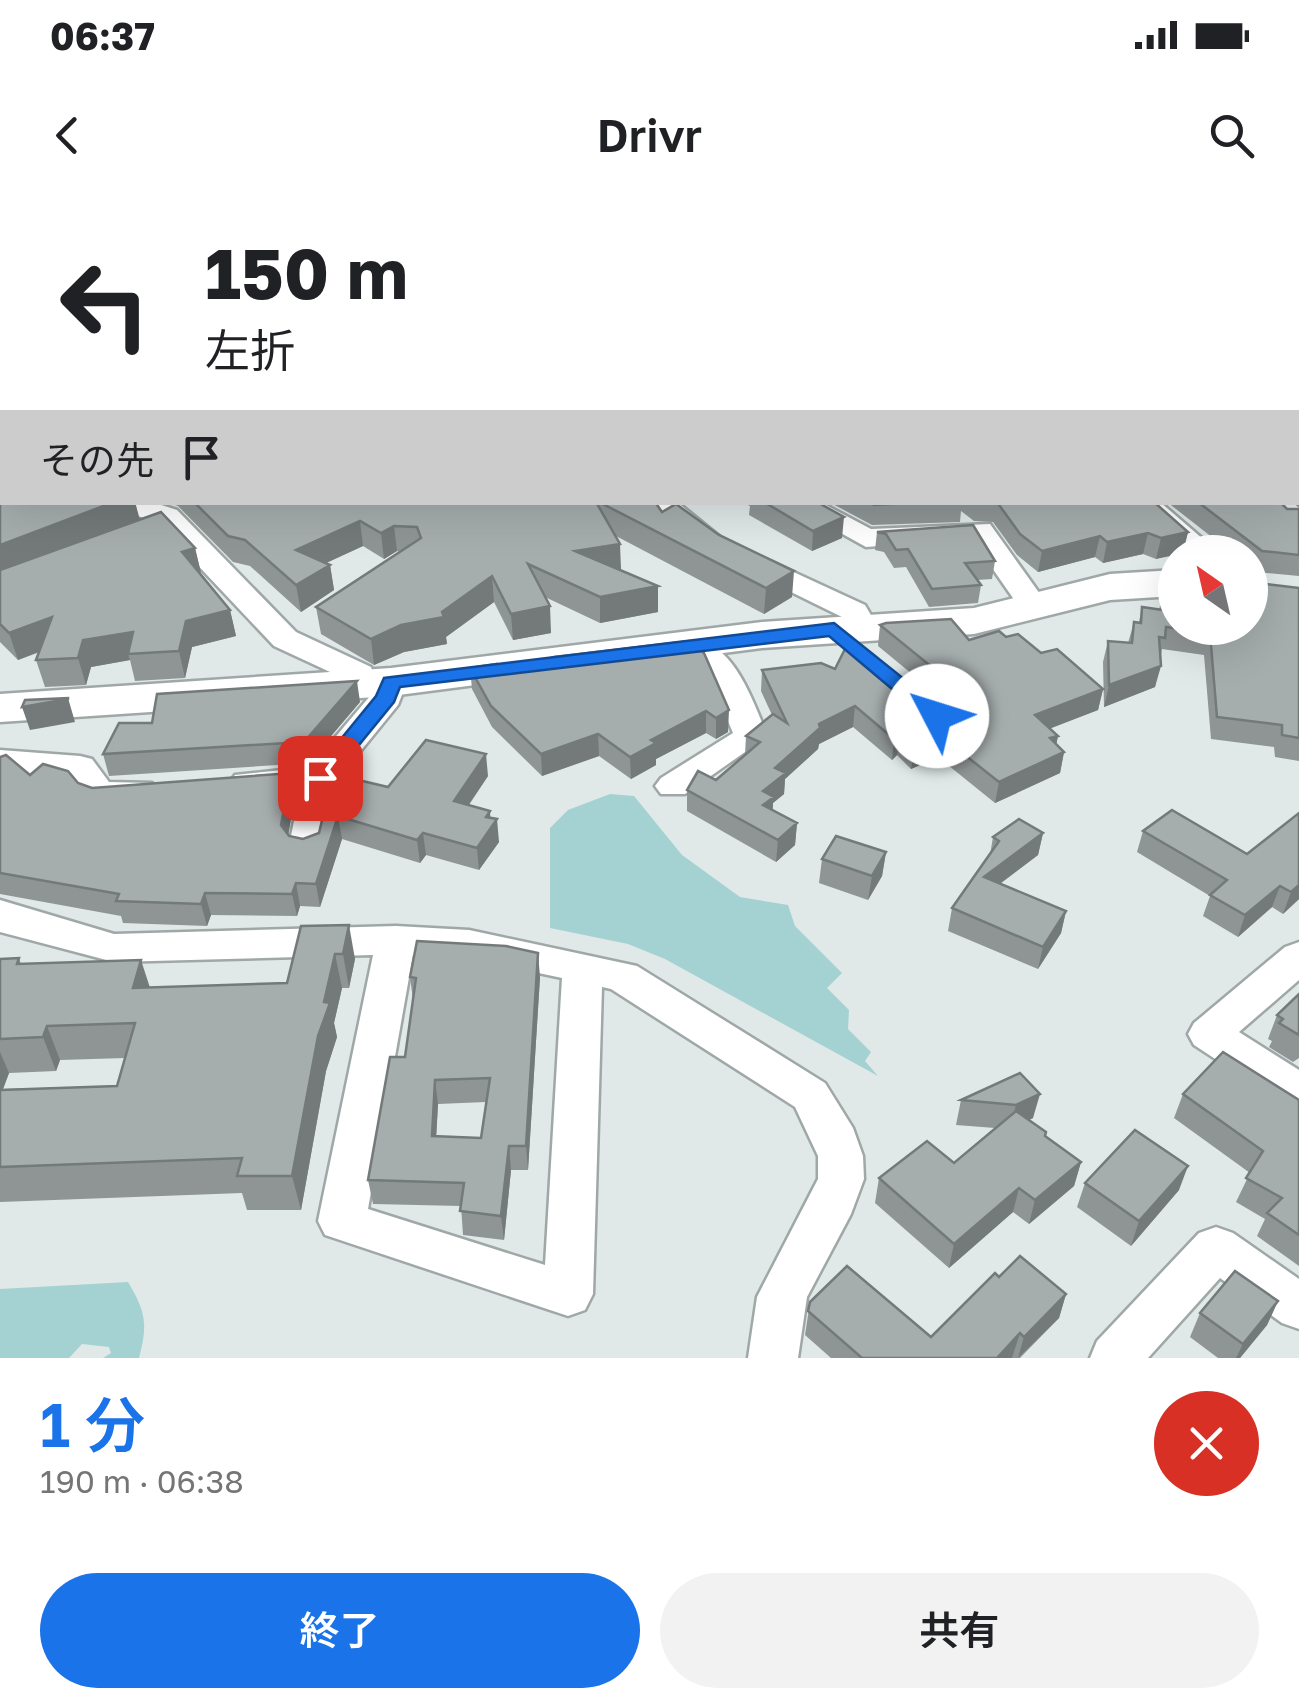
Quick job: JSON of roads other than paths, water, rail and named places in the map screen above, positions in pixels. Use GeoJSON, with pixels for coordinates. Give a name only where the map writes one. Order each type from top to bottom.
{"type":"FeatureCollection","features":[{"type":"Feature","properties":{"kind":"street"},"geometry":{"type":"LineString","coordinates":[[138,505],[179,513],[285,639],[360,674],[375,683],[386,698],[320,778],[307,846]]}},
{"type":"Feature","properties":{"kind":"street"},"geometry":{"type":"LineString","coordinates":[[804,505],[866,538],[980,530],[1034,608]]}},
{"type":"Feature","properties":{"kind":"street"},"geometry":{"type":"LineString","coordinates":[[1146,505],[1183,535]]}},
{"type":"Feature","properties":{"kind":"street"},"geometry":{"type":"LineString","coordinates":[[664,509],[730,551],[854,611],[858,641]]}},
{"type":"Feature","properties":{"kind":"street"},"geometry":{"type":"LineString","coordinates":[[139,534],[179,513]]}},
{"type":"Feature","properties":{"kind":"street"},"geometry":{"type":"LineString","coordinates":[[0,708],[375,683],[690,644],[858,641],[974,621],[1110,587],[1158,584]]}},
{"type":"Feature","properties":{"kind":"street"},"geometry":{"type":"LineString","coordinates":[[285,639],[316,620]]}},
{"type":"Feature","properties":{"kind":"street"},"geometry":{"type":"LineString","coordinates":[[673,786],[751,736],[722,669],[690,644]]}},
{"type":"Feature","properties":{"kind":"street"},"geometry":{"type":"LineString","coordinates":[[0,760],[80,766],[99,794],[173,788]]}},
{"type":"Feature","properties":{"kind":"street"},"geometry":{"type":"LineString","coordinates":[[210,786],[320,778]]}},
{"type":"Feature","properties":{"kind":"street"},"geometry":{"type":"LineString","coordinates":[[0,914],[11,921],[114,948],[396,940],[469,944],[623,977],[810,1095],[829,1120],[842,1158],[842,1186],[782,1295],[773,1358]]}},
{"type":"Feature","properties":{"kind":"street"},"geometry":{"type":"LineString","coordinates":[[396,940],[342,1221],[568,1294],[583,968]]}},
{"type":"Feature","properties":{"kind":"street"},"geometry":{"type":"LineString","coordinates":[[1299,956],[1209,1034],[1299,1092]]}},
{"type":"Feature","properties":{"kind":"street"},"geometry":{"type":"LineString","coordinates":[[1114,1358],[1216,1248],[1299,1307]]}},
{"type":"Feature","properties":{"kind":"water"},"geometry":{"type":"Polygon","coordinates":[[[610,794],[634,796],[682,855],[740,897],[788,905],[795,926],[842,973],[827,988],[849,1010],[848,1029],[871,1052],[865,1061],[878,1076],[665,959],[628,944],[550,928],[550,828],[568,810],[610,794]]]}},
{"type":"Feature","properties":{"kind":"water"},"geometry":{"type":"Polygon","coordinates":[[[128,1282],[144,1319],[139,1358],[103,1358],[111,1353],[109,1347],[82,1344],[69,1358],[0,1358],[0,1289],[128,1282]]]}}]}
